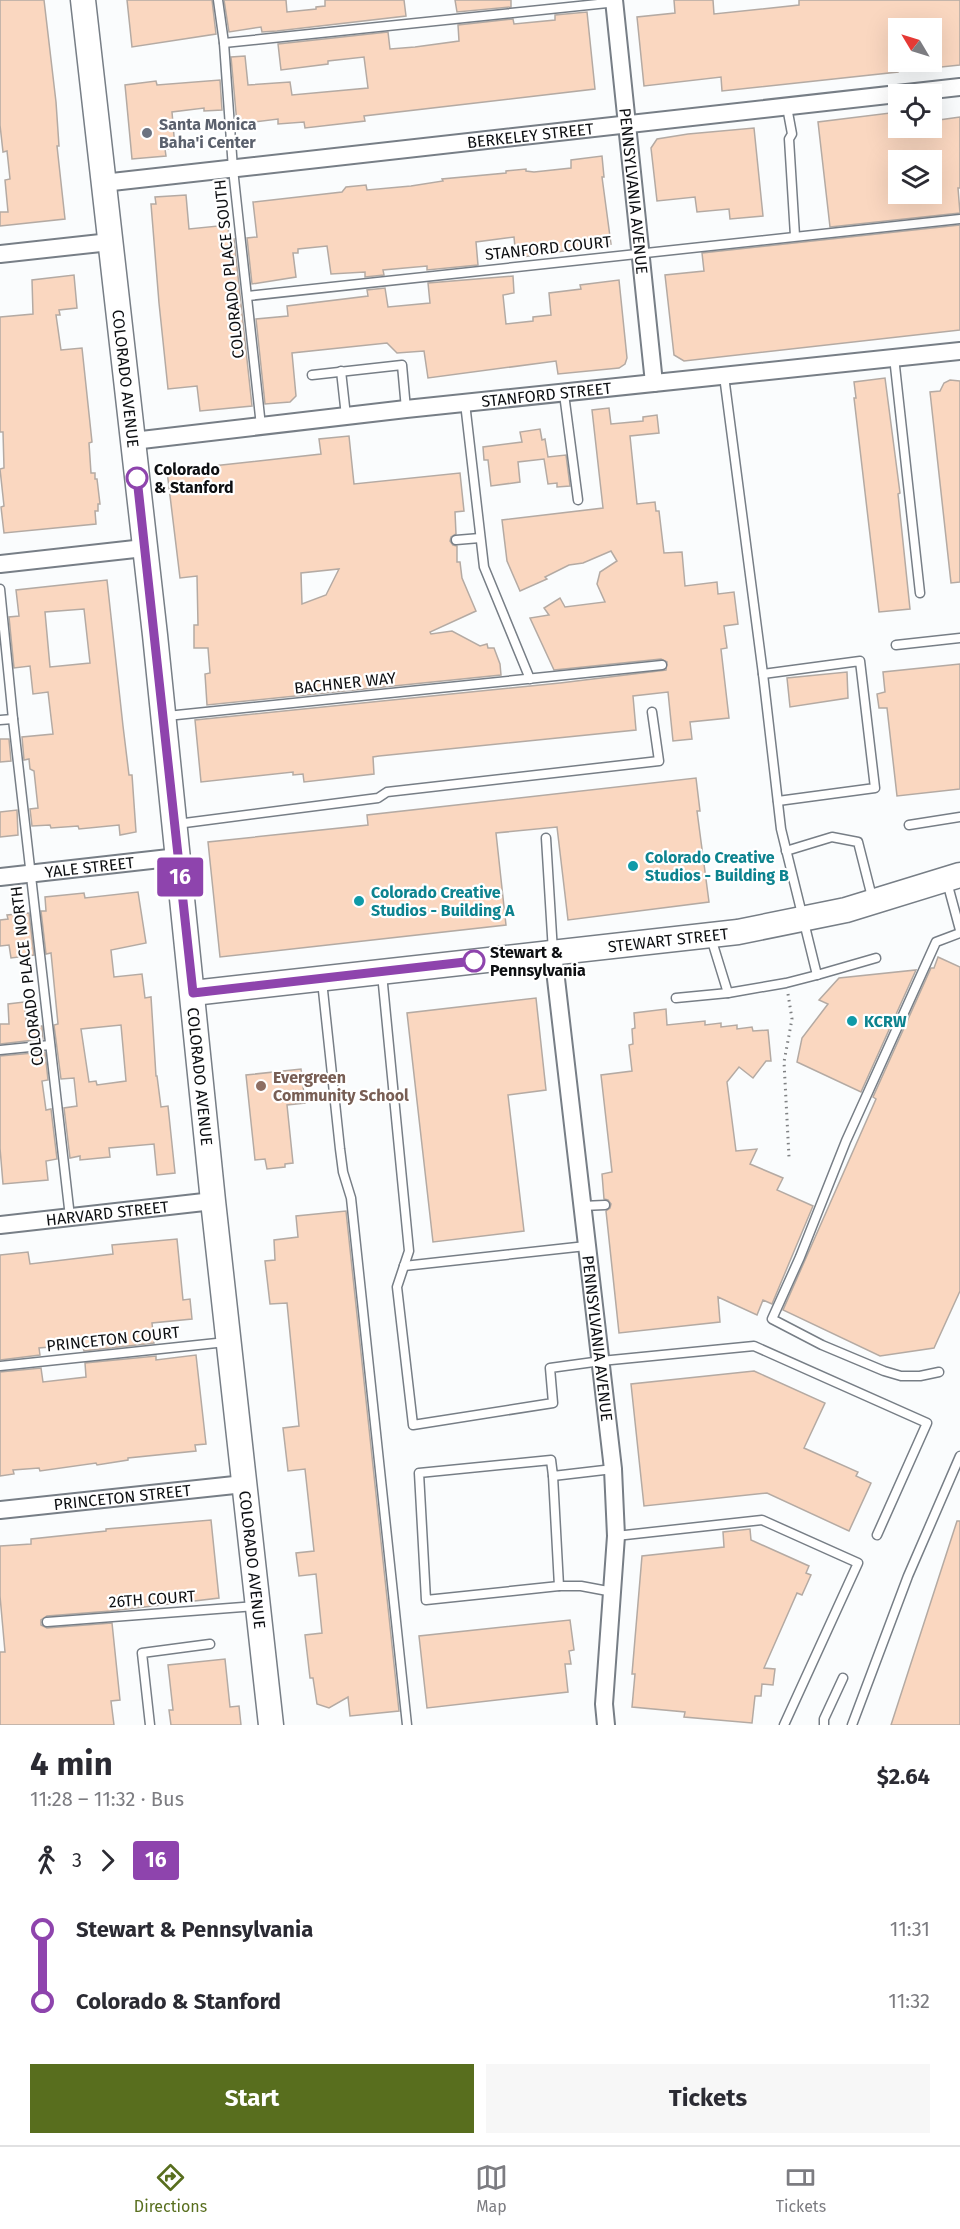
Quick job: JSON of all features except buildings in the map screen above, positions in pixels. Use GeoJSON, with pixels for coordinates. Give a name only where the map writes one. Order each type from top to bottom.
{"type":"FeatureCollection","features":[{"type":"Feature","properties":{"kind":"street","name":"COLORADO AVENUE"},"geometry":{"type":"LineString","coordinates":[[82,0],[133,441],[271,1725]]}},
{"type":"Feature","properties":{"kind":"street","name":"PENNSYLVANIA AVENUE"},"geometry":{"type":"LineString","coordinates":[[616,1],[626,124],[654,383]]}},
{"type":"Feature","properties":{"kind":"street","name":"BERKELEY STREET"},"geometry":{"type":"LineString","coordinates":[[103,183],[960,87]]}},
{"type":"Feature","properties":{"kind":"street"},"geometry":{"type":"LineString","coordinates":[[0,254],[110,242]]}},
{"type":"Feature","properties":{"kind":"street","name":"STANFORD STREET"},"geometry":{"type":"LineString","coordinates":[[133,441],[406,409],[960,351]]}},
{"type":"Feature","properties":{"kind":"street"},"geometry":{"type":"LineString","coordinates":[[0,564],[144,548]]}},
{"type":"Feature","properties":{"kind":"street","name":"YALE STREET"},"geometry":{"type":"LineString","coordinates":[[0,877],[178,857]]}},
{"type":"Feature","properties":{"kind":"street","name":"STEWART STREET"},"geometry":{"type":"LineString","coordinates":[[193,993],[738,932],[874,901],[953,877]]}},
{"type":"Feature","properties":{"kind":"street","name":"PENNSYLVANIA AVENUE"},"geometry":{"type":"LineString","coordinates":[[553,953],[613,1469],[616,1536],[604,1704],[606,1725]]}},
{"type":"Feature","properties":{"kind":"street","name":"HARVARD STREET"},"geometry":{"type":"LineString","coordinates":[[0,1225],[213,1202]]}},
{"type":"Feature","properties":{"kind":"street","name":"PRINCETON STREET"},"geometry":{"type":"LineString","coordinates":[[0,1510],[244,1484]]}},
{"type":"Feature","properties":{"kind":"lane","name":"COLORADO PLACE SOUTH"},"geometry":{"type":"LineString","coordinates":[[218,0],[224,43],[233,169],[261,426]]}},
{"type":"Feature","properties":{"kind":"lane"},"geometry":{"type":"LineString","coordinates":[[224,43],[616,1]]}},
{"type":"Feature","properties":{"kind":"lane"},"geometry":{"type":"LineString","coordinates":[[787,107],[792,134],[789,139],[795,236]]}},
{"type":"Feature","properties":{"kind":"lane","name":"STANFORD COURT"},"geometry":{"type":"LineString","coordinates":[[248,297],[640,252],[960,219]]}},
{"type":"Feature","properties":{"kind":"lane"},"geometry":{"type":"LineString","coordinates":[[894,357],[920,593]]}},
{"type":"Feature","properties":{"kind":"lane"},"geometry":{"type":"LineString","coordinates":[[312,375],[402,365],[406,409]]}},
{"type":"Feature","properties":{"kind":"lane"},"geometry":{"type":"LineString","coordinates":[[341,371],[346,416]]}},
{"type":"Feature","properties":{"kind":"lane"},"geometry":{"type":"LineString","coordinates":[[724,376],[781,829],[817,975]]}},
{"type":"Feature","properties":{"kind":"lane"},"geometry":{"type":"LineString","coordinates":[[564,394],[578,500]]}},
{"type":"Feature","properties":{"kind":"lane"},"geometry":{"type":"LineString","coordinates":[[465,404],[484,567],[530,679]]}},
{"type":"Feature","properties":{"kind":"lane"},"geometry":{"type":"LineString","coordinates":[[456,540],[480,538]]}},
{"type":"Feature","properties":{"kind":"lane","name":"COLORADO PLACE NORTH"},"geometry":{"type":"LineString","coordinates":[[0,589],[70,1217]]}},
{"type":"Feature","properties":{"kind":"lane"},"geometry":{"type":"LineString","coordinates":[[896,645],[960,639]]}},
{"type":"Feature","properties":{"kind":"lane"},"geometry":{"type":"LineString","coordinates":[[763,674],[860,661],[875,788],[778,801]]}},
{"type":"Feature","properties":{"kind":"lane","name":"BACHNER WAY"},"geometry":{"type":"LineString","coordinates":[[163,717],[662,665]]}},
{"type":"Feature","properties":{"kind":"lane"},"geometry":{"type":"LineString","coordinates":[[174,824],[378,798],[387,792],[659,761],[652,712]]}},
{"type":"Feature","properties":{"kind":"lane"},"geometry":{"type":"LineString","coordinates":[[0,720],[13,719]]}},
{"type":"Feature","properties":{"kind":"lane"},"geometry":{"type":"LineString","coordinates":[[909,825],[960,817]]}},
{"type":"Feature","properties":{"kind":"lane"},"geometry":{"type":"LineString","coordinates":[[786,851],[832,837],[858,842],[874,901]]}},
{"type":"Feature","properties":{"kind":"lane"},"geometry":{"type":"LineString","coordinates":[[546,838],[553,953]]}},
{"type":"Feature","properties":{"kind":"lane"},"geometry":{"type":"LineString","coordinates":[[939,1372],[920,1376],[902,1376],[884,1371],[822,1345],[772,1319],[800,1257],[846,1141],[936,942],[960,932],[953,877]]}},
{"type":"Feature","properties":{"kind":"lane"},"geometry":{"type":"LineString","coordinates":[[710,935],[728,993]]}},
{"type":"Feature","properties":{"kind":"lane"},"geometry":{"type":"LineString","coordinates":[[676,998],[728,993],[786,983],[876,958]]}},
{"type":"Feature","properties":{"kind":"lane"},"geometry":{"type":"LineString","coordinates":[[382,971],[409,1251],[397,1287],[413,1425],[553,1403],[550,1368],[754,1346],[927,1423],[877,1535]]}},
{"type":"Feature","properties":{"kind":"lane"},"geometry":{"type":"LineString","coordinates":[[321,978],[343,1172],[351,1198],[407,1725]]}},
{"type":"Feature","properties":{"kind":"lane"},"geometry":{"type":"LineString","coordinates":[[0,1050],[50,1045]]}},
{"type":"Feature","properties":{"kind":"lane"},"geometry":{"type":"LineString","coordinates":[[582,1206],[605,1204]]}},
{"type":"Feature","properties":{"kind":"lane"},"geometry":{"type":"LineString","coordinates":[[404,1266],[586,1246]]}},
{"type":"Feature","properties":{"kind":"lane","name":"PRINCETON COURT"},"geometry":{"type":"LineString","coordinates":[[0,1366],[230,1342]]}},
{"type":"Feature","properties":{"kind":"lane"},"geometry":{"type":"LineString","coordinates":[[852,1725],[908,1576],[960,1456]]}},
{"type":"Feature","properties":{"kind":"lane"},"geometry":{"type":"LineString","coordinates":[[560,1586],[551,1460],[419,1473],[426,1600],[560,1586],[581,1586],[613,1592]]}},
{"type":"Feature","properties":{"kind":"lane"},"geometry":{"type":"LineString","coordinates":[[553,1476],[613,1469]]}},
{"type":"Feature","properties":{"kind":"lane"},"geometry":{"type":"LineString","coordinates":[[616,1536],[762,1520],[858,1563],[784,1725]]}},
{"type":"Feature","properties":{"kind":"lane","name":"26TH COURT"},"geometry":{"type":"LineString","coordinates":[[47,1622],[258,1606]]}},
{"type":"Feature","properties":{"kind":"lane"},"geometry":{"type":"LineString","coordinates":[[150,1725],[142,1653],[210,1644]]}},
{"type":"Feature","properties":{"kind":"lane"},"geometry":{"type":"LineString","coordinates":[[824,1725],[824,1719],[843,1678]]}},
{"type":"Feature","properties":{"kind":"path"},"geometry":{"type":"LineString","coordinates":[[786,983],[792,1019],[784,1062],[789,1157]]}},
{"type":"Feature","properties":{"kind":"bus line","name":"16"},"geometry":{"type":"LineString","coordinates":[[137,478],[193,993],[474,961]]}},
{"type":"Feature","properties":{"kind":"place","name":"Santa Monica Baha'i Center"},"geometry":{"type":"Point","coordinates":[147,133]}},
{"type":"Feature","properties":{"kind":"place","name":"Colorado & Stanford"},"geometry":{"type":"Point","coordinates":[137,478]}},
{"type":"Feature","properties":{"kind":"place","name":"Colorado Creative Studios - Building B"},"geometry":{"type":"Point","coordinates":[633,866]}},
{"type":"Feature","properties":{"kind":"place","name":"Colorado Creative Studios - Building A"},"geometry":{"type":"Point","coordinates":[359,901]}},
{"type":"Feature","properties":{"kind":"place","name":"Stewart & Pennsylvania"},"geometry":{"type":"Point","coordinates":[474,961]}},
{"type":"Feature","properties":{"kind":"place","name":"KCRW"},"geometry":{"type":"Point","coordinates":[852,1021]}},
{"type":"Feature","properties":{"kind":"place","name":"Evergreen Community School"},"geometry":{"type":"Point","coordinates":[261,1086]}}]}
